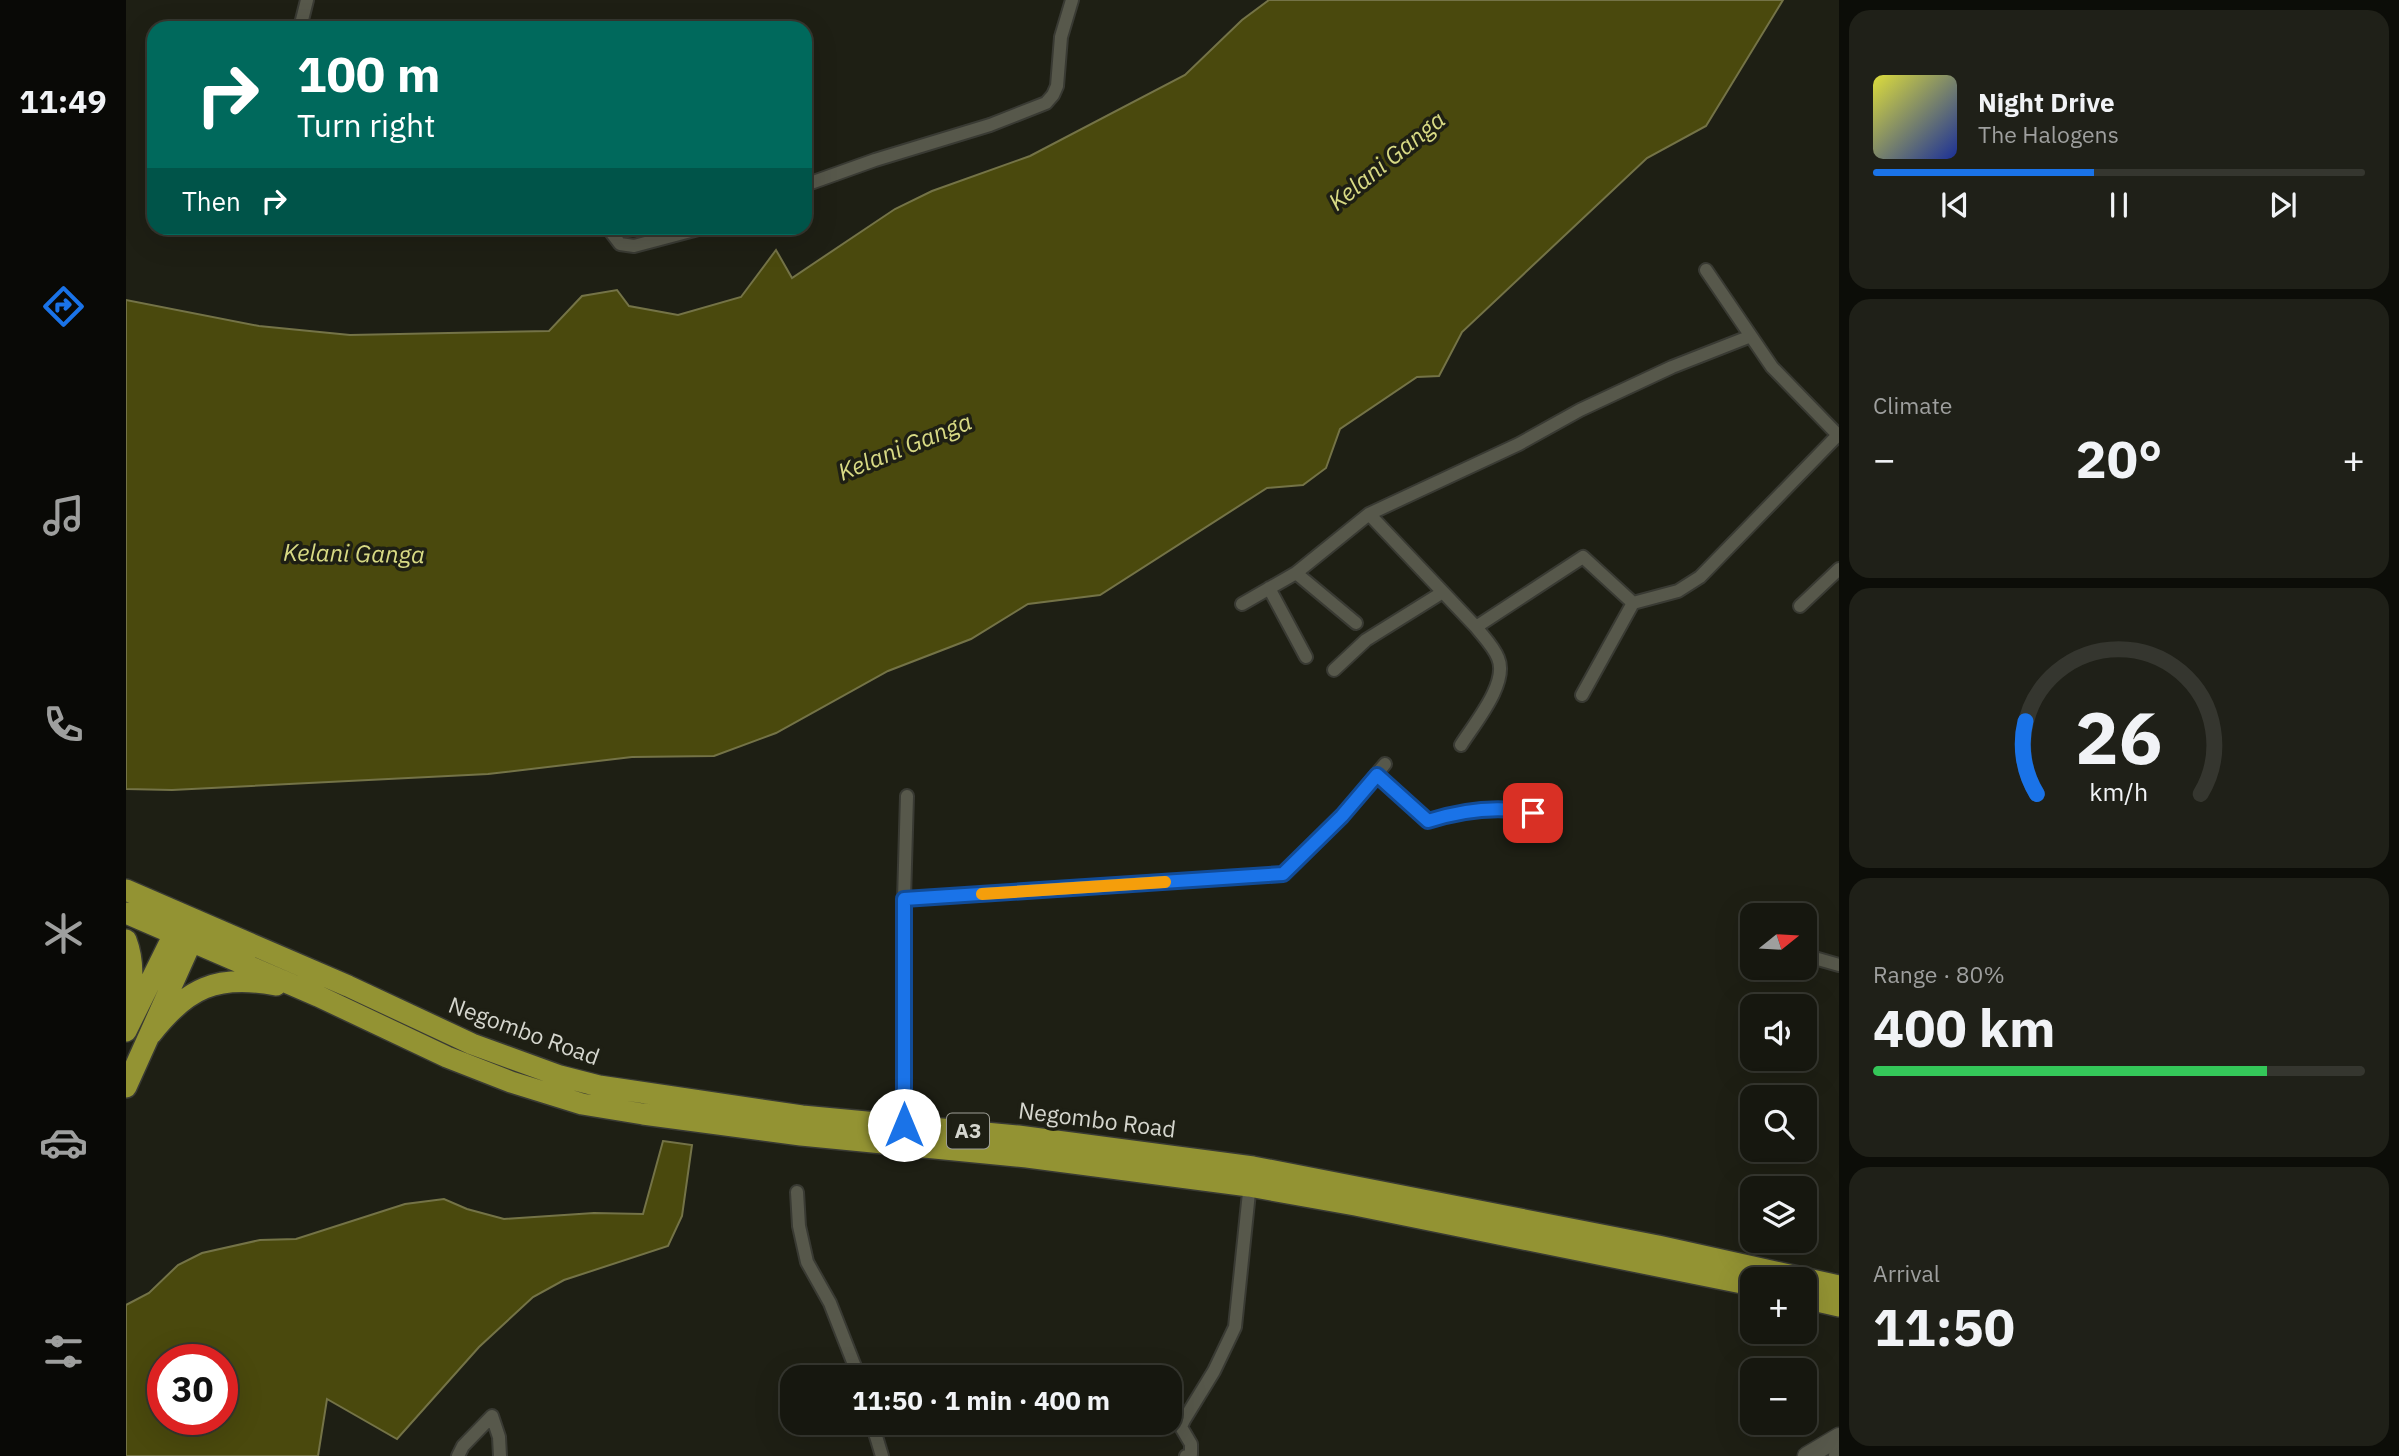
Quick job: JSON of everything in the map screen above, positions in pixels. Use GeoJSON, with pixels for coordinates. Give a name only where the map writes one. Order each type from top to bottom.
{"type":"FeatureCollection","features":[{"type":"Feature","properties":{"kind":"highway","name":"Negombo Road"},"geometry":{"type":"LineString","coordinates":[[126,890],[187,927],[318,996],[447,1057],[511,1082],[582,1104],[609,1110],[801,1135],[1251,1177],[1462,1226],[1740,1283]]}},
{"type":"Feature","properties":{"kind":"highway","name":"Negombo Road"},"geometry":{"type":"LineString","coordinates":[[126,913],[187,927],[472,1044],[560,1076],[599,1086],[803,1115],[1018,1136],[1658,1245],[1839,1286]]}},
{"type":"Feature","properties":{"kind":"highway"},"geometry":{"type":"LineString","coordinates":[[126,1031],[187,927]]}},
{"type":"Feature","properties":{"kind":"highway"},"geometry":{"type":"LineString","coordinates":[[126,1087],[176,979],[187,927]]}},
{"type":"Feature","properties":{"kind":"highway"},"geometry":{"type":"LineString","coordinates":[[126,940],[133,975],[126,1025]]}},
{"type":"Feature","properties":{"kind":"highway"},"geometry":{"type":"LineString","coordinates":[[151,1034],[181,1000],[206,987],[257,983],[318,996]]}},
{"type":"Feature","properties":{"kind":"highway"},"geometry":{"type":"LineString","coordinates":[[1817,1301],[1839,1306]]}},
{"type":"Feature","properties":{"kind":"street"},"geometry":{"type":"LineString","coordinates":[[302,21],[307,0]]}},
{"type":"Feature","properties":{"kind":"street"},"geometry":{"type":"LineString","coordinates":[[812,182],[990,125],[1046,103],[1057,86],[1061,37],[1072,0]]}},
{"type":"Feature","properties":{"kind":"street"},"geometry":{"type":"LineString","coordinates":[[613,235],[620,244],[634,246],[676,235]]}},
{"type":"Feature","properties":{"kind":"street"},"geometry":{"type":"LineString","coordinates":[[1582,695],[1633,603],[1678,591],[1700,577],[1838,435],[1772,367],[1706,270]]}},
{"type":"Feature","properties":{"kind":"street"},"geometry":{"type":"LineString","coordinates":[[1242,604],[1296,573],[1369,514],[1519,444],[1603,399],[1672,367],[1751,337]]}},
{"type":"Feature","properties":{"kind":"street"},"geometry":{"type":"LineString","coordinates":[[1369,514],[1476,627],[1498,657],[1502,671],[1497,688],[1461,745]]}},
{"type":"Feature","properties":{"kind":"street"},"geometry":{"type":"LineString","coordinates":[[1476,627],[1583,557],[1633,603]]}},
{"type":"Feature","properties":{"kind":"street"},"geometry":{"type":"LineString","coordinates":[[1800,606],[1839,569]]}},
{"type":"Feature","properties":{"kind":"street"},"geometry":{"type":"LineString","coordinates":[[1296,573],[1356,623]]}},
{"type":"Feature","properties":{"kind":"street"},"geometry":{"type":"LineString","coordinates":[[1269,588],[1306,657]]}},
{"type":"Feature","properties":{"kind":"street"},"geometry":{"type":"LineString","coordinates":[[1334,670],[1366,640],[1443,592]]}},
{"type":"Feature","properties":{"kind":"street"},"geometry":{"type":"LineString","coordinates":[[904,899],[1283,874],[1342,816],[1385,764]]}},
{"type":"Feature","properties":{"kind":"street"},"geometry":{"type":"LineString","coordinates":[[1377,775],[1428,821],[1459,812],[1510,808],[1533,813]]}},
{"type":"Feature","properties":{"kind":"street"},"geometry":{"type":"LineString","coordinates":[[904,1125],[907,796]]}},
{"type":"Feature","properties":{"kind":"street"},"geometry":{"type":"LineString","coordinates":[[1817,959],[1839,965]]}},
{"type":"Feature","properties":{"kind":"street"},"geometry":{"type":"LineString","coordinates":[[1186,1456],[1191,1454],[1191,1444],[1181,1427],[1214,1371],[1235,1327],[1251,1177]]}},
{"type":"Feature","properties":{"kind":"street"},"geometry":{"type":"LineString","coordinates":[[797,1192],[799,1226],[807,1262],[830,1303],[854,1365]]}},
{"type":"Feature","properties":{"kind":"street"},"geometry":{"type":"LineString","coordinates":[[458,1456],[463,1446],[492,1416],[499,1437],[500,1456]]}},
{"type":"Feature","properties":{"kind":"street"},"geometry":{"type":"LineString","coordinates":[[876,1435],[882,1456]]}},
{"type":"Feature","properties":{"kind":"street"},"geometry":{"type":"LineString","coordinates":[[1807,1456],[1837,1444]]}},
{"type":"Feature","properties":{"kind":"water","name":"Kelani Ganga"},"geometry":{"type":"Polygon","coordinates":[[[1269,0],[1783,0],[1706,126],[1647,158],[1462,332],[1439,376],[1417,377],[1340,429],[1326,468],[1303,485],[1267,488],[1100,595],[1028,604],[971,639],[888,671],[776,733],[714,756],[632,757],[488,774],[172,790],[126,789],[126,300],[259,326],[350,335],[549,331],[582,296],[617,290],[629,306],[678,315],[741,297],[776,250],[792,278],[895,209],[932,191],[1030,156],[1185,75],[1242,20],[1269,0]]]}},
{"type":"Feature","properties":{"kind":"water"},"geometry":{"type":"Polygon","coordinates":[[[663,1141],[692,1145],[682,1216],[668,1246],[564,1280],[533,1297],[479,1347],[397,1439],[327,1399],[318,1456],[126,1456],[126,1305],[149,1293],[178,1265],[202,1253],[260,1240],[296,1239],[405,1204],[444,1199],[467,1209],[504,1219],[594,1213],[643,1214],[663,1141]]]}},
{"type":"Feature","properties":{"kind":"slow traffic"},"geometry":{"type":"LineString","coordinates":[[982,894],[1165,882]]}},
{"type":"Feature","properties":{"kind":"route"},"geometry":{"type":"LineString","coordinates":[[904,1125],[904,899],[1283,874],[1342,816],[1377,775],[1428,821],[1459,812],[1510,808],[1533,813]]}}]}
